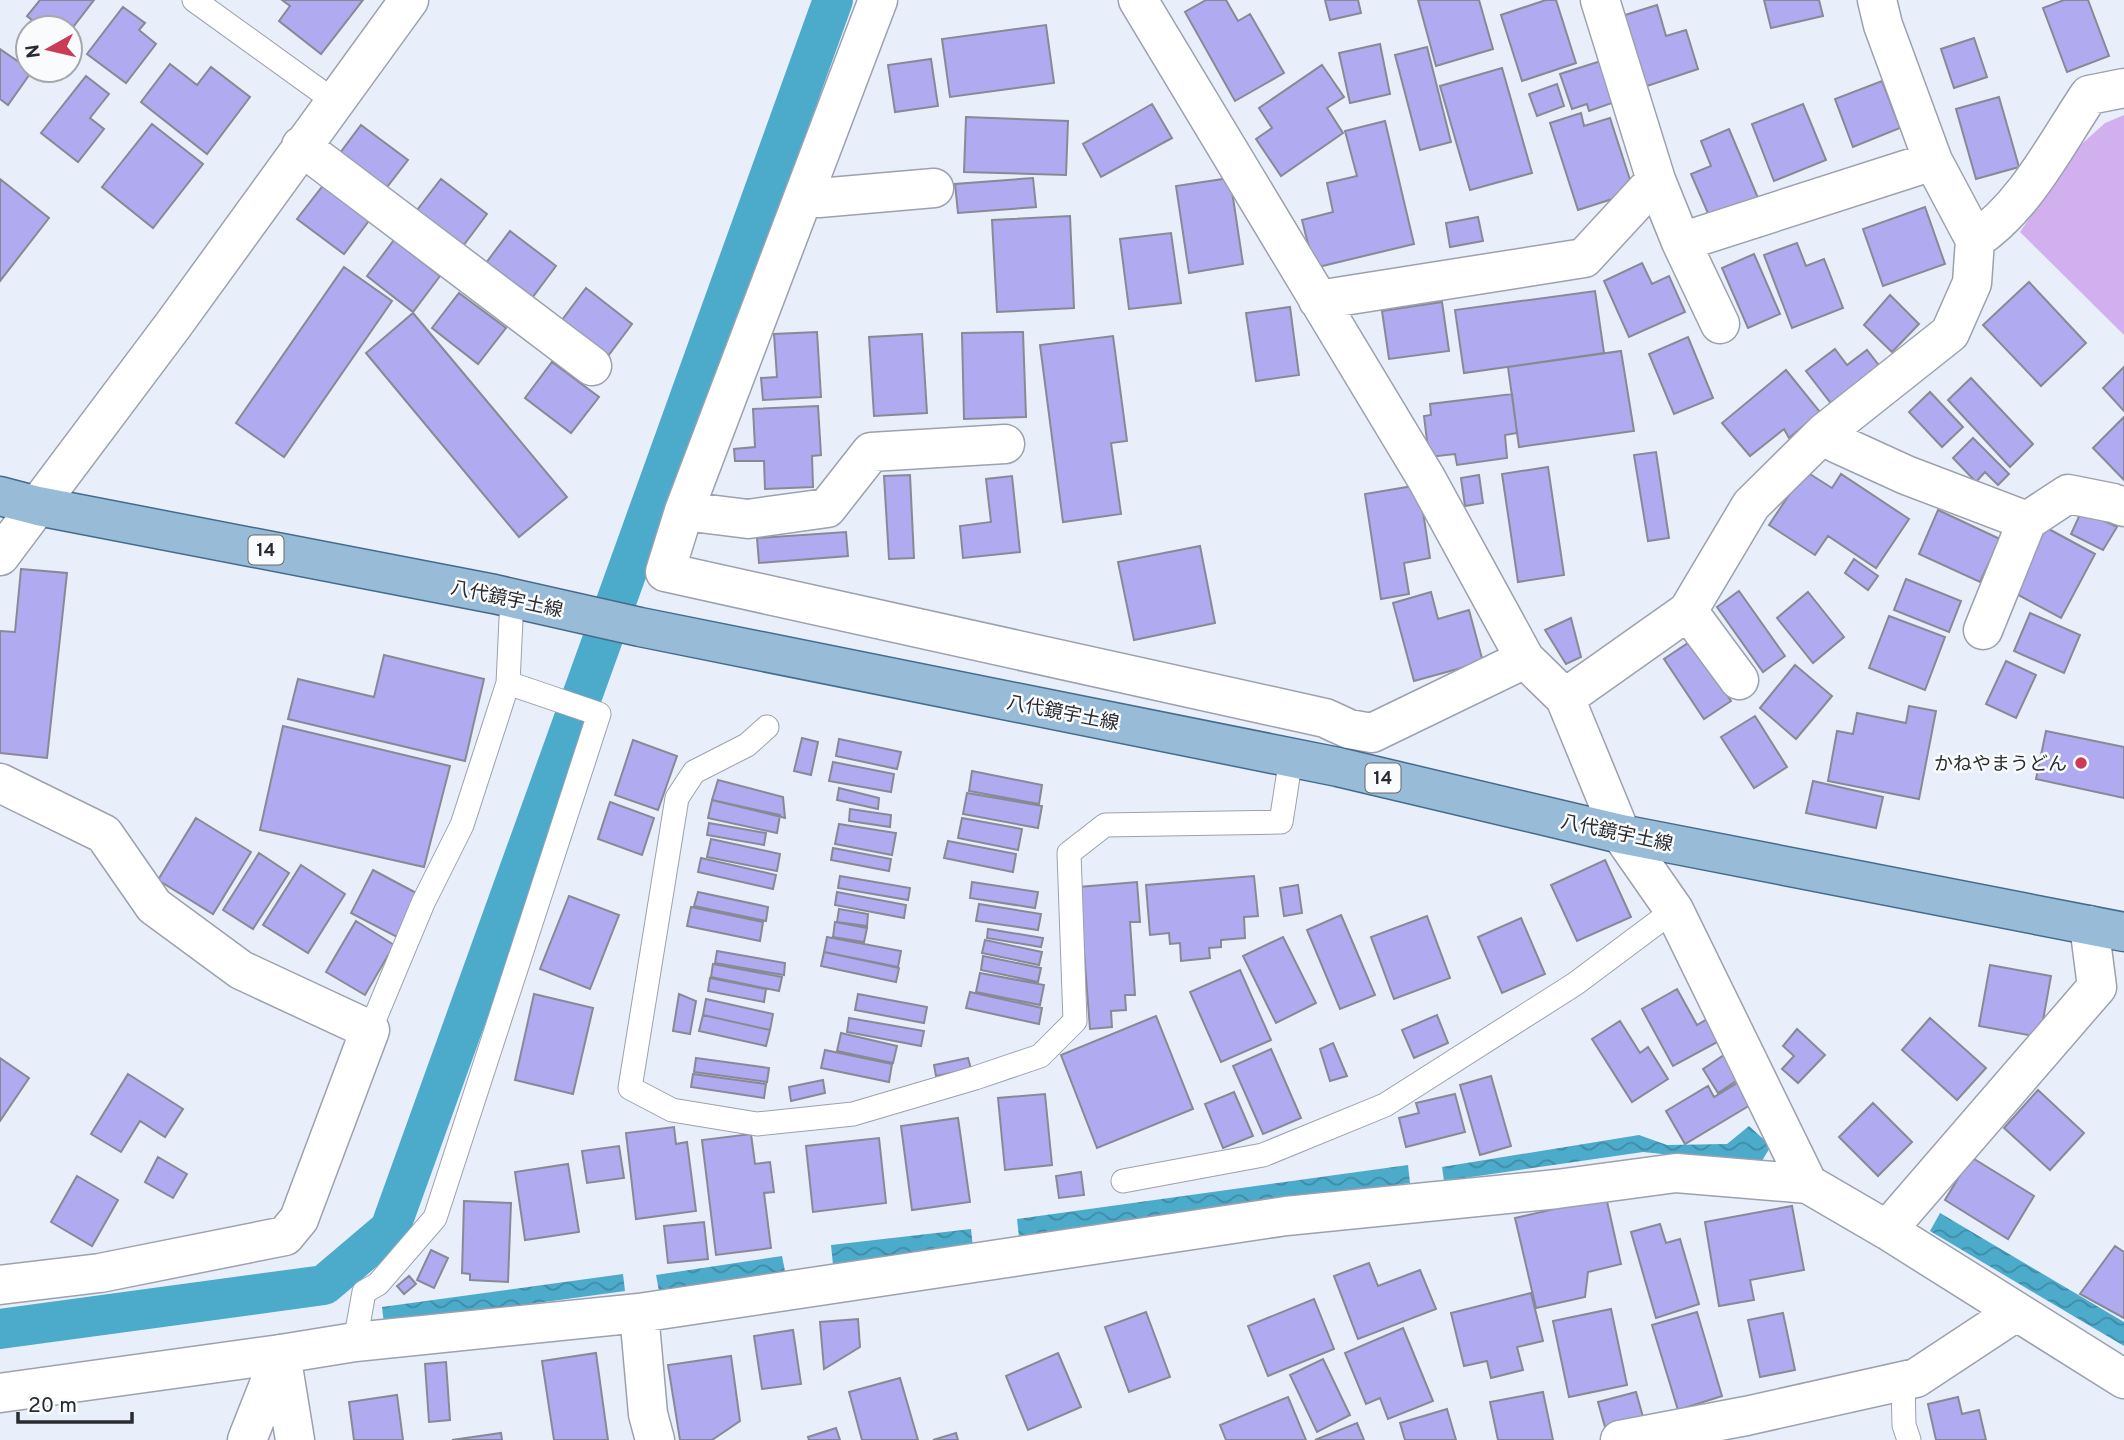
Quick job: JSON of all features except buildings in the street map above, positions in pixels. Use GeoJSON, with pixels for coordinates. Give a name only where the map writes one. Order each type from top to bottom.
{"type":"FeatureCollection","features":[{"type":"Feature","properties":{"kind":"main road","name":"八代鏡宇土線"},"geometry":{"type":"LineString","coordinates":[[0,496],[38,506],[522,600],[640,627],[1302,760],[1621,834],[2107,929]]}},
{"type":"Feature","properties":{"kind":"street"},"geometry":{"type":"LineString","coordinates":[[0,556],[174,324],[409,0]]}},
{"type":"Feature","properties":{"kind":"street"},"geometry":{"type":"LineString","coordinates":[[878,0],[684,510],[665,572],[1325,718],[1349,729],[1372,733],[1525,659]]}},
{"type":"Feature","properties":{"kind":"street"},"geometry":{"type":"LineString","coordinates":[[1138,0],[1426,478],[1525,659],[1565,698],[1621,834],[1674,910],[1808,1184]]}},
{"type":"Feature","properties":{"kind":"street"},"geometry":{"type":"LineString","coordinates":[[1600,0],[1656,180],[1681,242],[1720,324]]}},
{"type":"Feature","properties":{"kind":"street"},"geometry":{"type":"LineString","coordinates":[[1565,698],[1688,611],[1751,505],[1824,433],[1950,333],[1972,283],[1975,240],[1933,161],[1883,24],[1877,0]]}},
{"type":"Feature","properties":{"kind":"street"},"geometry":{"type":"LineString","coordinates":[[1975,240],[1995,227],[2032,181],[2089,95],[2124,88]]}},
{"type":"Feature","properties":{"kind":"street"},"geometry":{"type":"LineString","coordinates":[[301,146],[592,366]]}},
{"type":"Feature","properties":{"kind":"street"},"geometry":{"type":"LineString","coordinates":[[1681,242],[1933,161]]}},
{"type":"Feature","properties":{"kind":"street"},"geometry":{"type":"LineString","coordinates":[[1318,300],[1584,258],[1656,180]]}},
{"type":"Feature","properties":{"kind":"street"},"geometry":{"type":"LineString","coordinates":[[807,190],[819,198],[934,188]]}},
{"type":"Feature","properties":{"kind":"street"},"geometry":{"type":"LineString","coordinates":[[1824,433],[1836,443],[1906,475],[2028,521]]}},
{"type":"Feature","properties":{"kind":"street"},"geometry":{"type":"LineString","coordinates":[[684,510],[748,519],[827,508],[871,452],[1005,444]]}},
{"type":"Feature","properties":{"kind":"street"},"geometry":{"type":"LineString","coordinates":[[1983,630],[2028,521],[2068,494],[2124,507]]}},
{"type":"Feature","properties":{"kind":"street"},"geometry":{"type":"LineString","coordinates":[[1688,611],[1739,680]]}},
{"type":"Feature","properties":{"kind":"street"},"geometry":{"type":"LineString","coordinates":[[1302,760],[1325,718]]}},
{"type":"Feature","properties":{"kind":"street"},"geometry":{"type":"LineString","coordinates":[[0,783],[104,834],[154,906],[241,970],[370,1030],[299,1219],[285,1236],[100,1273],[0,1285]]}},
{"type":"Feature","properties":{"kind":"street"},"geometry":{"type":"LineString","coordinates":[[1887,1230],[2097,986],[2107,929]]}},
{"type":"Feature","properties":{"kind":"street"},"geometry":{"type":"LineString","coordinates":[[0,1393],[355,1342],[639,1313],[1286,1216],[1557,1189],[1676,1173],[1808,1184],[1887,1230],[2124,1379]]}},
{"type":"Feature","properties":{"kind":"street"},"geometry":{"type":"LineString","coordinates":[[1620,1440],[1746,1416],[1916,1378],[2016,1312]]}},
{"type":"Feature","properties":{"kind":"street"},"geometry":{"type":"LineString","coordinates":[[639,1313],[648,1414],[655,1440]]}},
{"type":"Feature","properties":{"kind":"street"},"geometry":{"type":"LineString","coordinates":[[247,1440],[281,1354]]}},
{"type":"Feature","properties":{"kind":"street"},"geometry":{"type":"LineString","coordinates":[[281,1354],[295,1440]]}},
{"type":"Feature","properties":{"kind":"lane"},"geometry":{"type":"LineString","coordinates":[[194,0],[334,101]]}},
{"type":"Feature","properties":{"kind":"lane"},"geometry":{"type":"LineString","coordinates":[[370,1030],[423,903],[462,825],[508,683],[522,600]]}},
{"type":"Feature","properties":{"kind":"lane"},"geometry":{"type":"LineString","coordinates":[[355,1342],[364,1292],[378,1284],[435,1219],[599,714],[508,683]]}},
{"type":"Feature","properties":{"kind":"lane"},"geometry":{"type":"LineString","coordinates":[[767,727],[747,745],[694,772],[677,798],[630,1088],[672,1110],[757,1124],[853,1114],[975,1079],[1040,1056],[1075,1021],[1069,853],[1105,825],[1281,822],[1302,760]]}},
{"type":"Feature","properties":{"kind":"lane"},"geometry":{"type":"LineString","coordinates":[[1122,1181],[1263,1155],[1385,1105],[1575,984],[1674,910]]}},
{"type":"Feature","properties":{"kind":"lane"},"geometry":{"type":"LineString","coordinates":[[1903,1381],[1904,1425],[1909,1440]]}},
{"type":"Feature","properties":{"kind":"shaded area"},"geometry":{"type":"Polygon","coordinates":[[[2124,115],[2124,335],[2020,232],[2075,150],[2105,123],[2124,115]]]}},
{"type":"Feature","properties":{"kind":"water"},"geometry":{"type":"Polygon","coordinates":[[[1749,1126],[1771,1146],[1760,1164],[1643,1152],[1444,1181],[1442,1167],[1639,1135],[1667,1145],[1727,1144],[1749,1126]]]}},
{"type":"Feature","properties":{"kind":"water"},"geometry":{"type":"Polygon","coordinates":[[[1408,1165],[1410,1183],[1019,1237],[1017,1219],[1408,1165]]]}},
{"type":"Feature","properties":{"kind":"water"},"geometry":{"type":"Polygon","coordinates":[[[1940,1213],[2124,1322],[2124,1346],[1930,1231],[1940,1213]]]}},
{"type":"Feature","properties":{"kind":"water"},"geometry":{"type":"Polygon","coordinates":[[[971,1229],[973,1248],[833,1265],[831,1245],[971,1229]]]}},
{"type":"Feature","properties":{"kind":"water"},"geometry":{"type":"Polygon","coordinates":[[[782,1256],[785,1271],[659,1291],[656,1275],[782,1256]]]}},
{"type":"Feature","properties":{"kind":"water"},"geometry":{"type":"Polygon","coordinates":[[[623,1274],[625,1291],[384,1324],[382,1307],[623,1274]]]}},
{"type":"Feature","properties":{"kind":"waterway"},"geometry":{"type":"LineString","coordinates":[[0,1329],[324,1285],[390,1229],[833,0]]}},
{"type":"Feature","properties":{"kind":"place","name":"かねやまうどん"},"geometry":{"type":"Point","coordinates":[2081,763]}}]}
